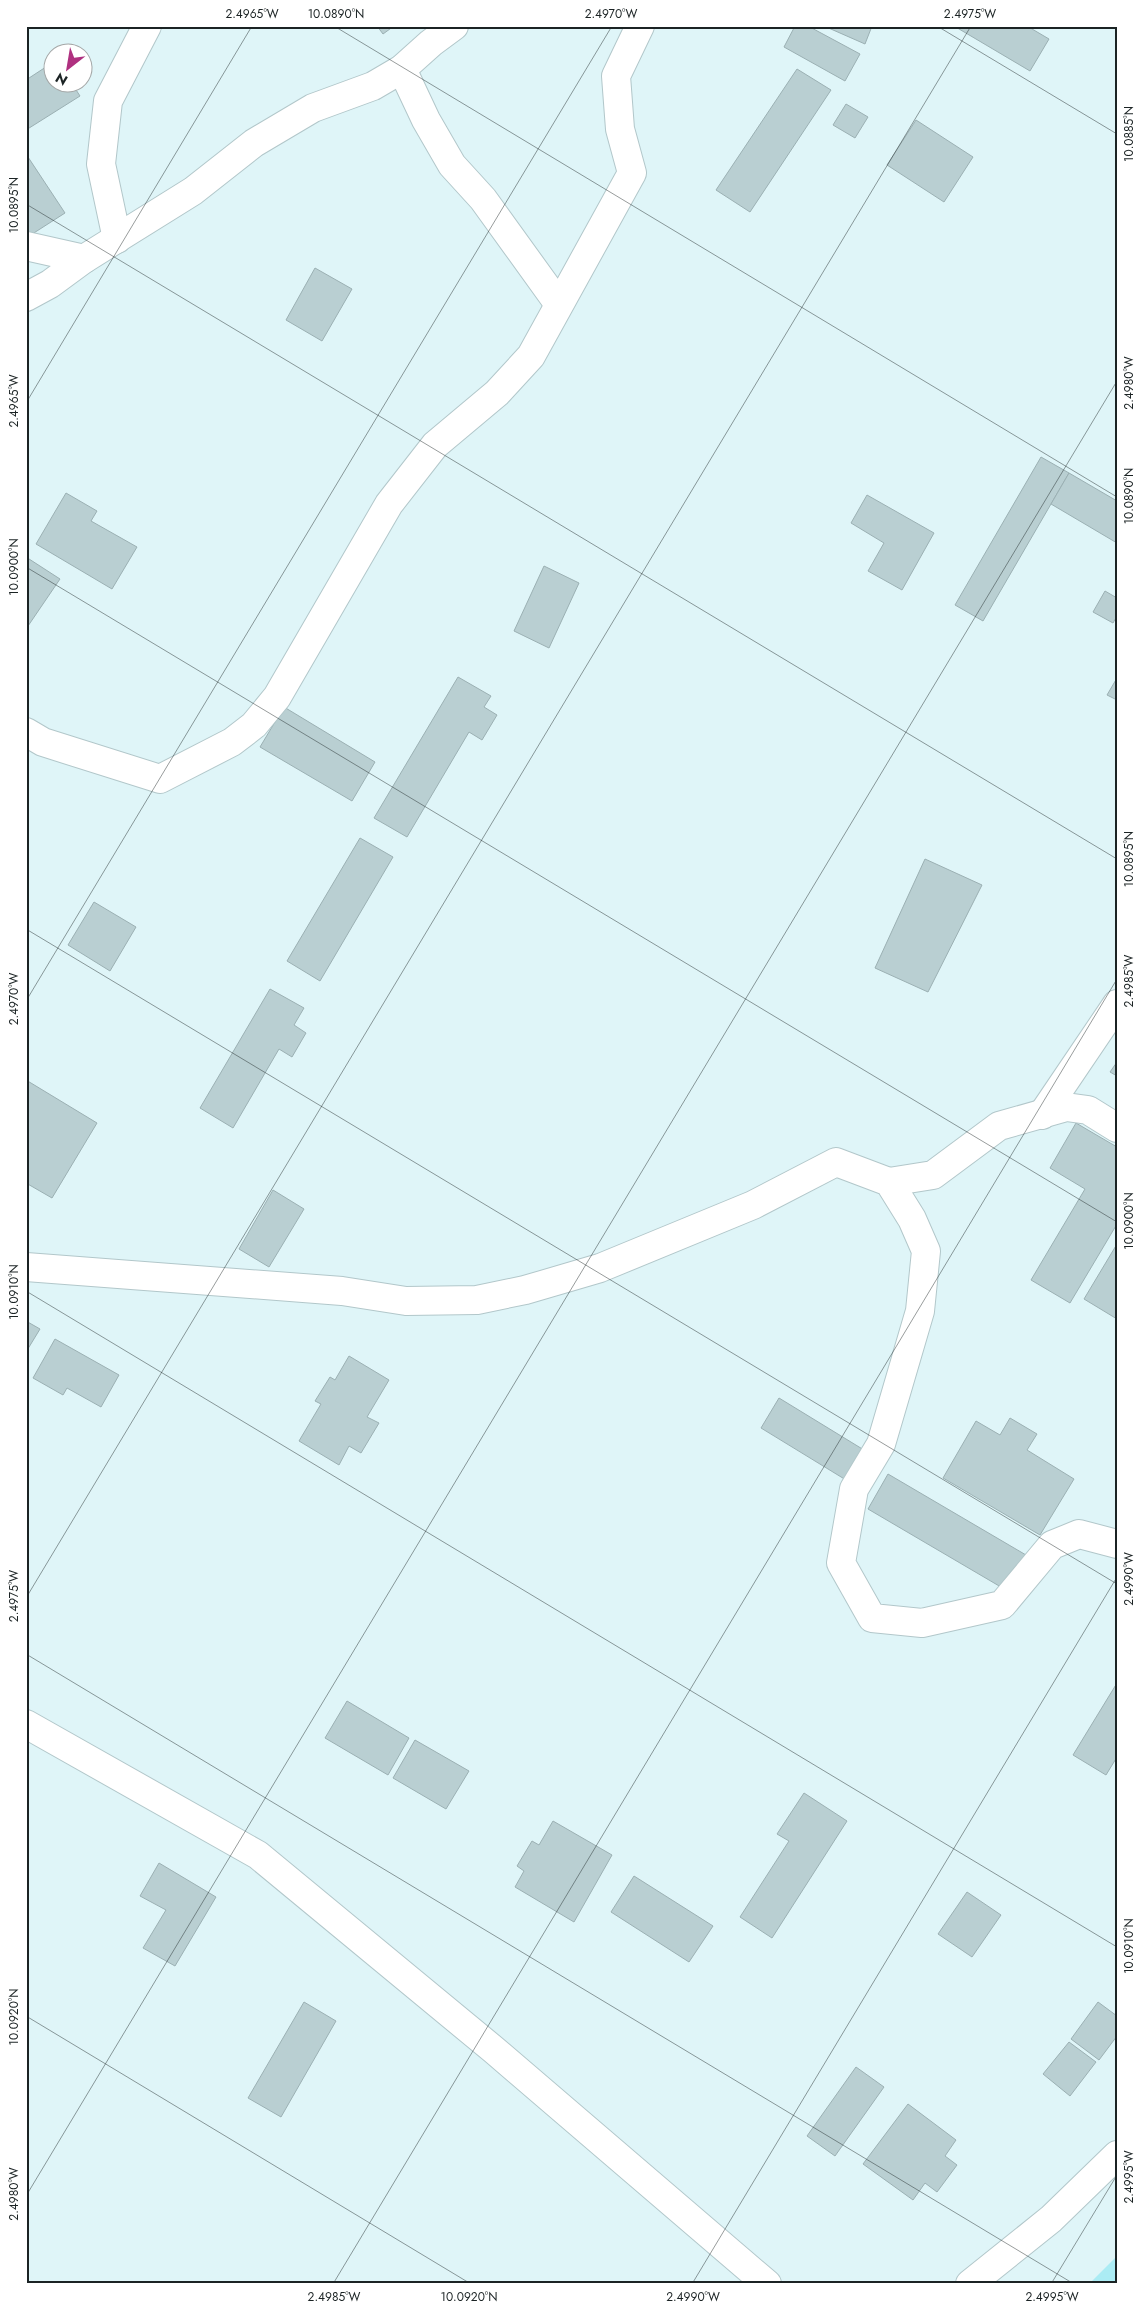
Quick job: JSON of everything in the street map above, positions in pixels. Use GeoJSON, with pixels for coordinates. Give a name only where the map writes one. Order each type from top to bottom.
{"type":"FeatureCollection","features":[{"type":"Feature","properties":{"kind":"street"},"geometry":{"type":"LineString","coordinates":[[117,239],[101,164],[108,101],[147,26]]}},
{"type":"Feature","properties":{"kind":"street"},"geometry":{"type":"LineString","coordinates":[[26,297],[50,284],[84,259],[193,191],[262,138],[313,108],[372,86],[402,69],[430,43],[454,26]]}},
{"type":"Feature","properties":{"kind":"street"},"geometry":{"type":"LineString","coordinates":[[26,732],[43,742],[160,780],[232,742],[246,731],[277,697],[389,504],[435,445],[497,393],[530,356],[632,173],[620,130],[616,76],[640,26]]}},
{"type":"Feature","properties":{"kind":"street"},"geometry":{"type":"LineString","coordinates":[[402,69],[426,120],[452,166],[483,200],[558,303]]}},
{"type":"Feature","properties":{"kind":"street"},"geometry":{"type":"LineString","coordinates":[[26,246],[84,259]]}},
{"type":"Feature","properties":{"kind":"street"},"geometry":{"type":"LineString","coordinates":[[1042,1115],[1117,1004]]}},
{"type":"Feature","properties":{"kind":"street"},"geometry":{"type":"LineString","coordinates":[[26,1268],[332,1290],[406,1301],[477,1300],[525,1290],[600,1268],[753,1206],[836,1162],[889,1182],[933,1175],[999,1126],[1066,1107],[1088,1110],[1117,1128]]}},
{"type":"Feature","properties":{"kind":"street"},"geometry":{"type":"LineString","coordinates":[[889,1182],[912,1219],[926,1250],[920,1311],[881,1444],[854,1489],[841,1563],[872,1618],[922,1623],[1002,1605],[1052,1545],[1079,1534],[1117,1544]]}},
{"type":"Feature","properties":{"kind":"street"},"geometry":{"type":"LineString","coordinates":[[26,1724],[258,1855],[494,2050],[767,2284]]}},
{"type":"Feature","properties":{"kind":"street"},"geometry":{"type":"LineString","coordinates":[[970,2284],[1051,2219],[1117,2155]]}},
{"type":"Feature","properties":{"kind":"shaded area"},"geometry":{"type":"Polygon","coordinates":[[[1117,2256],[1117,2284],[1089,2284],[1117,2256]]]}},
{"type":"Feature","properties":{"kind":"building"},"geometry":{"type":"Polygon","coordinates":[[[377,26],[394,26],[383,34],[377,26]]]}},
{"type":"Feature","properties":{"kind":"building"},"geometry":{"type":"Polygon","coordinates":[[[795,26],[808,26],[860,54],[845,81],[784,47],[795,26]]]}},
{"type":"Feature","properties":{"kind":"building"},"geometry":{"type":"Polygon","coordinates":[[[824,26],[872,26],[865,44],[824,26]]]}},
{"type":"Feature","properties":{"kind":"building"},"geometry":{"type":"Polygon","coordinates":[[[954,26],[1027,26],[1049,39],[1030,71],[954,26]]]}},
{"type":"Feature","properties":{"kind":"building"},"geometry":{"type":"Polygon","coordinates":[[[797,69],[831,90],[750,212],[716,190],[797,69]]]}},
{"type":"Feature","properties":{"kind":"building"},"geometry":{"type":"Polygon","coordinates":[[[42,70],[42,92],[77,92],[80,96],[26,130],[26,80],[42,70]]]}},
{"type":"Feature","properties":{"kind":"building"},"geometry":{"type":"Polygon","coordinates":[[[846,104],[868,117],[855,138],[833,125],[846,104]]]}},
{"type":"Feature","properties":{"kind":"building"},"geometry":{"type":"Polygon","coordinates":[[[916,120],[973,157],[944,202],[887,165],[916,120]]]}},
{"type":"Feature","properties":{"kind":"building"},"geometry":{"type":"Polygon","coordinates":[[[26,154],[65,213],[26,238],[26,154]]]}},
{"type":"Feature","properties":{"kind":"building"},"geometry":{"type":"Polygon","coordinates":[[[315,268],[352,289],[322,341],[286,320],[315,268]]]}},
{"type":"Feature","properties":{"kind":"building"},"geometry":{"type":"Polygon","coordinates":[[[1041,457],[1069,473],[983,621],[955,605],[1041,457]]]}},
{"type":"Feature","properties":{"kind":"building"},"geometry":{"type":"Polygon","coordinates":[[[1069,473],[1117,501],[1117,543],[1051,504],[1069,473]]]}},
{"type":"Feature","properties":{"kind":"building"},"geometry":{"type":"Polygon","coordinates":[[[66,493],[97,511],[91,521],[137,547],[112,589],[36,544],[66,493]]]}},
{"type":"Feature","properties":{"kind":"building"},"geometry":{"type":"Polygon","coordinates":[[[867,495],[934,533],[902,590],[868,571],[884,543],[851,523],[867,495]]]}},
{"type":"Feature","properties":{"kind":"building"},"geometry":{"type":"Polygon","coordinates":[[[26,557],[60,579],[28,626],[26,625],[26,557]]]}},
{"type":"Feature","properties":{"kind":"building"},"geometry":{"type":"Polygon","coordinates":[[[544,566],[579,583],[549,648],[514,631],[544,566]]]}},
{"type":"Feature","properties":{"kind":"building"},"geometry":{"type":"Polygon","coordinates":[[[1105,591],[1117,598],[1117,616],[1113,623],[1093,612],[1105,591]]]}},
{"type":"Feature","properties":{"kind":"building"},"geometry":{"type":"Polygon","coordinates":[[[458,677],[491,696],[484,707],[497,715],[482,740],[469,732],[407,837],[374,818],[458,677]]]}},
{"type":"Feature","properties":{"kind":"building"},"geometry":{"type":"Polygon","coordinates":[[[1117,678],[1117,700],[1107,695],[1117,678]]]}},
{"type":"Feature","properties":{"kind":"building"},"geometry":{"type":"Polygon","coordinates":[[[284,707],[375,762],[352,801],[260,747],[284,707]]]}},
{"type":"Feature","properties":{"kind":"building"},"geometry":{"type":"Polygon","coordinates":[[[360,838],[393,857],[320,981],[287,961],[360,838]]]}},
{"type":"Feature","properties":{"kind":"building"},"geometry":{"type":"Polygon","coordinates":[[[925,859],[982,885],[928,992],[875,968],[925,859]]]}},
{"type":"Feature","properties":{"kind":"building"},"geometry":{"type":"Polygon","coordinates":[[[94,902],[136,927],[110,971],[68,945],[94,902]]]}},
{"type":"Feature","properties":{"kind":"building"},"geometry":{"type":"Polygon","coordinates":[[[270,989],[304,1008],[294,1025],[306,1033],[292,1057],[279,1049],[233,1128],[200,1108],[270,989]]]}},
{"type":"Feature","properties":{"kind":"building"},"geometry":{"type":"Polygon","coordinates":[[[1117,1062],[1117,1076],[1110,1072],[1117,1062]]]}},
{"type":"Feature","properties":{"kind":"building"},"geometry":{"type":"Polygon","coordinates":[[[26,1080],[97,1123],[52,1198],[26,1183],[26,1080]]]}},
{"type":"Feature","properties":{"kind":"building"},"geometry":{"type":"Polygon","coordinates":[[[1076,1123],[1117,1147],[1117,1224],[1070,1303],[1031,1280],[1085,1189],[1050,1168],[1076,1123]]]}},
{"type":"Feature","properties":{"kind":"building"},"geometry":{"type":"Polygon","coordinates":[[[273,1190],[304,1209],[269,1267],[239,1249],[273,1190]]]}},
{"type":"Feature","properties":{"kind":"building"},"geometry":{"type":"Polygon","coordinates":[[[1117,1244],[1117,1319],[1084,1299],[1117,1244]]]}},
{"type":"Feature","properties":{"kind":"building"},"geometry":{"type":"Polygon","coordinates":[[[26,1321],[40,1329],[26,1352],[26,1321]]]}},
{"type":"Feature","properties":{"kind":"building"},"geometry":{"type":"Polygon","coordinates":[[[55,1339],[119,1375],[101,1407],[67,1388],[63,1395],[33,1378],[55,1339]]]}},
{"type":"Feature","properties":{"kind":"building"},"geometry":{"type":"Polygon","coordinates":[[[349,1356],[389,1380],[367,1417],[379,1423],[361,1453],[349,1446],[339,1465],[299,1441],[321,1404],[315,1401],[330,1377],[335,1380],[349,1356]]]}},
{"type":"Feature","properties":{"kind":"building"},"geometry":{"type":"Polygon","coordinates":[[[779,1398],[864,1450],[846,1480],[761,1428],[779,1398]]]}},
{"type":"Feature","properties":{"kind":"building"},"geometry":{"type":"Polygon","coordinates":[[[1010,1418],[1037,1434],[1027,1450],[1074,1479],[1040,1535],[943,1478],[976,1421],[1000,1435],[1010,1418]]]}},
{"type":"Feature","properties":{"kind":"building"},"geometry":{"type":"Polygon","coordinates":[[[888,1474],[1026,1555],[1006,1590],[868,1509],[888,1474]]]}},
{"type":"Feature","properties":{"kind":"building"},"geometry":{"type":"Polygon","coordinates":[[[1117,1683],[1117,1757],[1106,1775],[1073,1755],[1117,1683]]]}},
{"type":"Feature","properties":{"kind":"building"},"geometry":{"type":"Polygon","coordinates":[[[347,1701],[409,1738],[388,1775],[325,1738],[347,1701]]]}},
{"type":"Feature","properties":{"kind":"building"},"geometry":{"type":"Polygon","coordinates":[[[415,1740],[469,1771],[446,1809],[393,1778],[415,1740]]]}},
{"type":"Feature","properties":{"kind":"building"},"geometry":{"type":"Polygon","coordinates":[[[804,1793],[847,1821],[772,1938],[740,1917],[789,1841],[777,1834],[804,1793]]]}},
{"type":"Feature","properties":{"kind":"building"},"geometry":{"type":"Polygon","coordinates":[[[553,1821],[612,1855],[574,1922],[515,1887],[524,1871],[517,1866],[532,1841],[539,1845],[553,1821]]]}},
{"type":"Feature","properties":{"kind":"building"},"geometry":{"type":"Polygon","coordinates":[[[159,1863],[216,1897],[175,1966],[143,1948],[166,1910],[140,1896],[159,1863]]]}},
{"type":"Feature","properties":{"kind":"building"},"geometry":{"type":"Polygon","coordinates":[[[634,1876],[713,1926],[689,1962],[611,1912],[634,1876]]]}},
{"type":"Feature","properties":{"kind":"building"},"geometry":{"type":"Polygon","coordinates":[[[967,1892],[1001,1915],[972,1957],[938,1934],[967,1892]]]}},
{"type":"Feature","properties":{"kind":"building"},"geometry":{"type":"Polygon","coordinates":[[[304,2002],[336,2021],[281,2117],[248,2098],[304,2002]]]}},
{"type":"Feature","properties":{"kind":"building"},"geometry":{"type":"Polygon","coordinates":[[[1098,2002],[1117,2016],[1117,2036],[1099,2060],[1071,2039],[1098,2002]]]}},
{"type":"Feature","properties":{"kind":"building"},"geometry":{"type":"Polygon","coordinates":[[[1069,2042],[1096,2062],[1070,2096],[1043,2074],[1069,2042]]]}},
{"type":"Feature","properties":{"kind":"building"},"geometry":{"type":"Polygon","coordinates":[[[856,2067],[884,2087],[835,2156],[807,2136],[856,2067]]]}},
{"type":"Feature","properties":{"kind":"building"},"geometry":{"type":"Polygon","coordinates":[[[908,2104],[956,2140],[945,2156],[957,2165],[937,2192],[925,2183],[913,2200],[863,2164],[908,2104]]]}}]}
